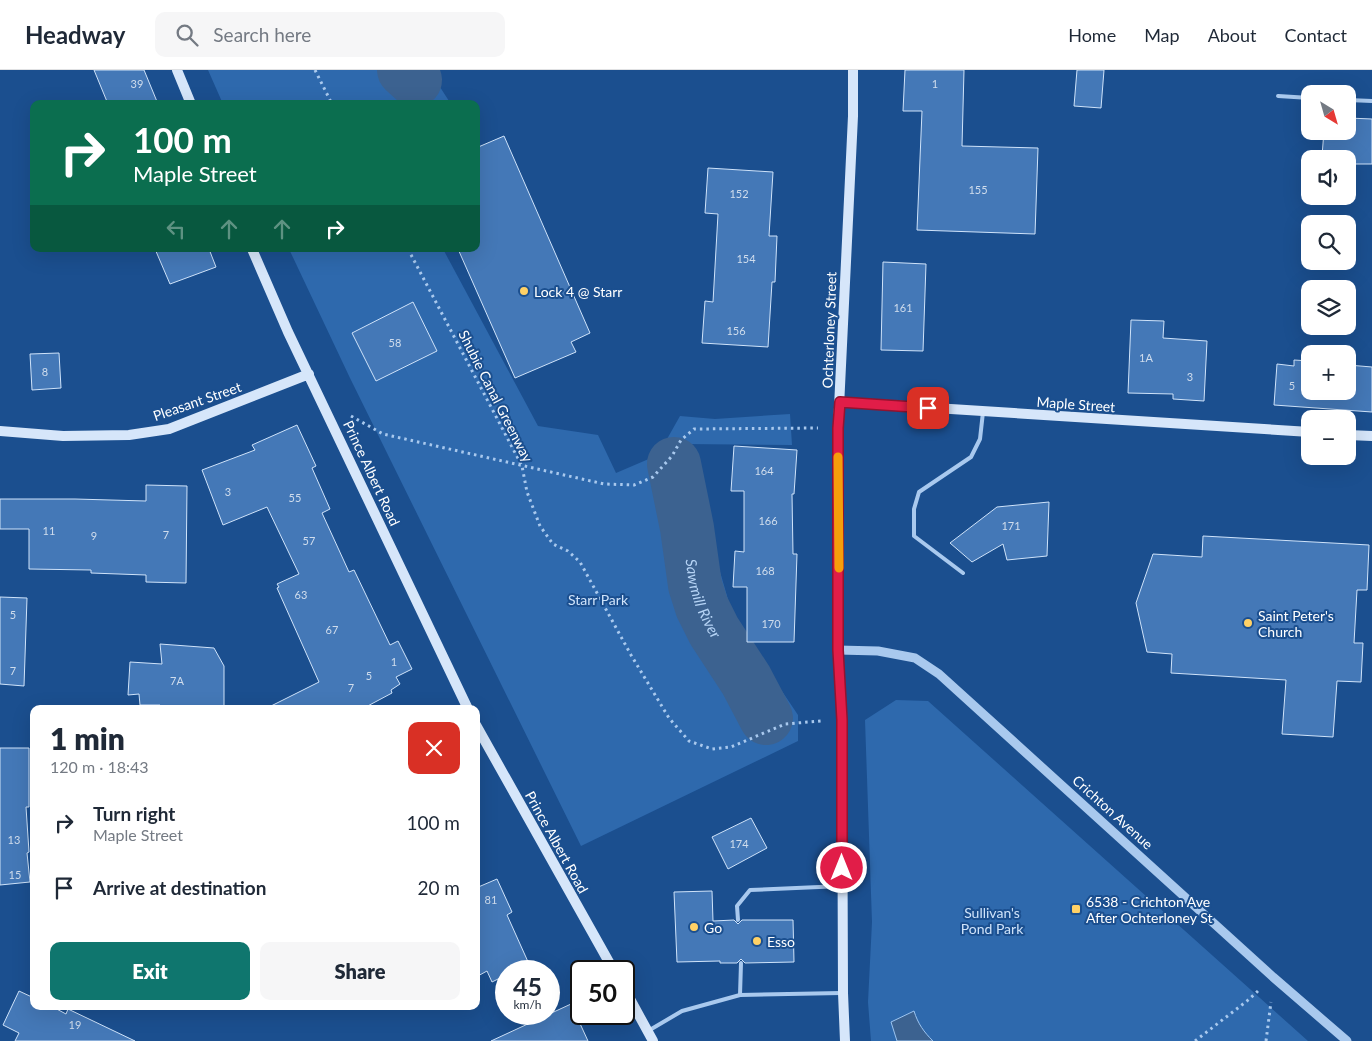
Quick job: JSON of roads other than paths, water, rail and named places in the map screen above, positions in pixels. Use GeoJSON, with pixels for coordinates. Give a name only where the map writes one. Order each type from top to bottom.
{"type":"FeatureCollection","features":[{"type":"Feature","properties":{"kind":"main road"},"geometry":{"type":"LineString","coordinates":[[177,70],[189,100]]}},
{"type":"Feature","properties":{"kind":"main road","name":"Ochterloney Street"},"geometry":{"type":"LineString","coordinates":[[845,1041],[842,886],[842,720],[838,650],[838,428],[853,116],[853,70]]}},
{"type":"Feature","properties":{"kind":"main road","name":"Prince Albert Road"},"geometry":{"type":"LineString","coordinates":[[253,252],[309,374],[466,705]]}},
{"type":"Feature","properties":{"kind":"main road","name":"Pleasant Street"},"geometry":{"type":"LineString","coordinates":[[0,432],[63,436],[129,436],[169,429],[309,374]]}},
{"type":"Feature","properties":{"kind":"main road","name":"Maple Street"},"geometry":{"type":"LineString","coordinates":[[840,402],[1301,431]]}},
{"type":"Feature","properties":{"kind":"main road"},"geometry":{"type":"LineString","coordinates":[[1356,435],[1372,436]]}},
{"type":"Feature","properties":{"kind":"main road","name":"Prince Albert Road"},"geometry":{"type":"LineString","coordinates":[[480,732],[608,960]]}},
{"type":"Feature","properties":{"kind":"main road"},"geometry":{"type":"LineString","coordinates":[[635,1008],[650,1036]]}},
{"type":"Feature","properties":{"kind":"street","name":"Crichton Avenue"},"geometry":{"type":"LineString","coordinates":[[838,650],[878,652],[915,658],[939,674],[1273,977],[1347,1041]]}},
{"type":"Feature","properties":{"kind":"lane"},"geometry":{"type":"LineString","coordinates":[[1278,96],[1301,97]]}},
{"type":"Feature","properties":{"kind":"lane"},"geometry":{"type":"LineString","coordinates":[[1356,100],[1372,101]]}},
{"type":"Feature","properties":{"kind":"lane"},"geometry":{"type":"LineString","coordinates":[[963,573],[914,536],[914,509],[919,492],[971,457],[980,439],[984,412]]}},
{"type":"Feature","properties":{"kind":"lane"},"geometry":{"type":"LineString","coordinates":[[738,920],[737,906],[750,890],[842,886]]}},
{"type":"Feature","properties":{"kind":"lane"},"geometry":{"type":"LineString","coordinates":[[740,995],[741,963]]}},
{"type":"Feature","properties":{"kind":"lane"},"geometry":{"type":"LineString","coordinates":[[650,1036],[682,1010],[740,995],[843,993]]}},
{"type":"Feature","properties":{"kind":"waterway","name":"Sawmill River"},"geometry":{"type":"LineString","coordinates":[[404,70],[415,80]]}},
{"type":"Feature","properties":{"kind":"waterway","name":"Sawmill River"},"geometry":{"type":"LineString","coordinates":[[674,464],[687,528],[695,585],[702,607],[714,631],[746,680],[766,718]]}},
{"type":"Feature","properties":{"kind":"place","name":"Lock 4 @ Starr"},"geometry":{"type":"Point","coordinates":[524,291]}},
{"type":"Feature","properties":{"kind":"place","name":"Saint Peter's Church"},"geometry":{"type":"Point","coordinates":[1248,623]}},
{"type":"Feature","properties":{"kind":"place","name":"6538 - Crichton Ave After Ochterloney St"},"geometry":{"type":"Point","coordinates":[1076,909]}},
{"type":"Feature","properties":{"kind":"place","name":"Go"},"geometry":{"type":"Point","coordinates":[694,927]}},
{"type":"Feature","properties":{"kind":"place","name":"Esso"},"geometry":{"type":"Point","coordinates":[757,941]}},
{"type":"Feature","properties":{"kind":"park label","name":"Starr Park"},"geometry":{"type":"Point","coordinates":[598,599]}},
{"type":"Feature","properties":{"kind":"park label","name":"Sullivan's Pond Park"},"geometry":{"type":"Point","coordinates":[992,920]}}]}
